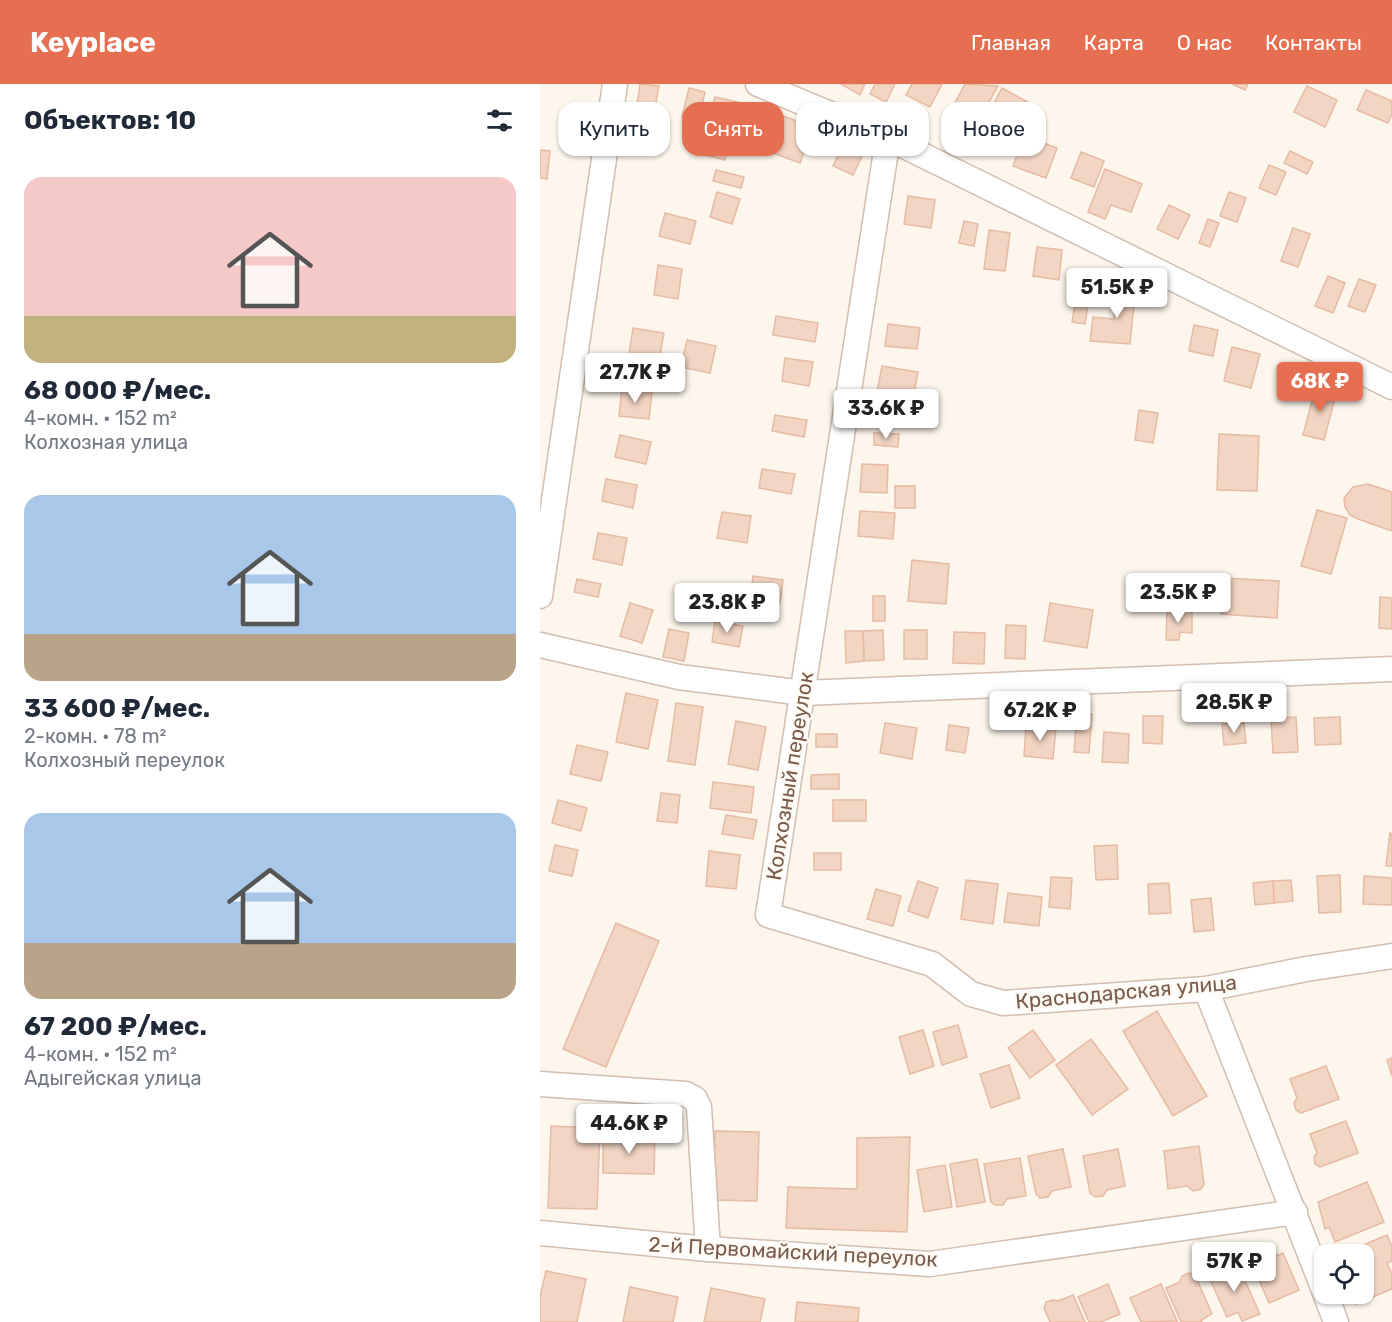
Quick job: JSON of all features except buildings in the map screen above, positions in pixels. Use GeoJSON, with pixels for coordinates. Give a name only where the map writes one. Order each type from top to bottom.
{"type":"FeatureCollection","features":[{"type":"Feature","properties":{"kind":"street"},"geometry":{"type":"LineString","coordinates":[[540,596],[615,84]]}},
{"type":"Feature","properties":{"kind":"street"},"geometry":{"type":"LineString","coordinates":[[758,84],[801,102]]}},
{"type":"Feature","properties":{"kind":"street","name":"Колхозный переулок"},"geometry":{"type":"LineString","coordinates":[[768,915],[885,156]]}},
{"type":"Feature","properties":{"kind":"street"},"geometry":{"type":"LineString","coordinates":[[924,156],[1392,387]]}},
{"type":"Feature","properties":{"kind":"street"},"geometry":{"type":"LineString","coordinates":[[540,645],[680,677],[803,693],[1392,669]]}},
{"type":"Feature","properties":{"kind":"street","name":"Краснодарская улица"},"geometry":{"type":"LineString","coordinates":[[768,915],[932,964],[971,994],[1003,1002],[1206,989],[1306,969],[1392,956]]}},
{"type":"Feature","properties":{"kind":"street"},"geometry":{"type":"LineString","coordinates":[[1206,989],[1314,1263]]}},
{"type":"Feature","properties":{"kind":"street"},"geometry":{"type":"LineString","coordinates":[[540,1084],[687,1094],[695,1099],[699,1107],[708,1249]]}},
{"type":"Feature","properties":{"kind":"street","name":"2-й Первомайский переулок"},"geometry":{"type":"LineString","coordinates":[[540,1233],[708,1249],[930,1264],[1295,1212]]}},
{"type":"Feature","properties":{"kind":"street"},"geometry":{"type":"LineString","coordinates":[[1329,1304],[1336,1322]]}}]}
